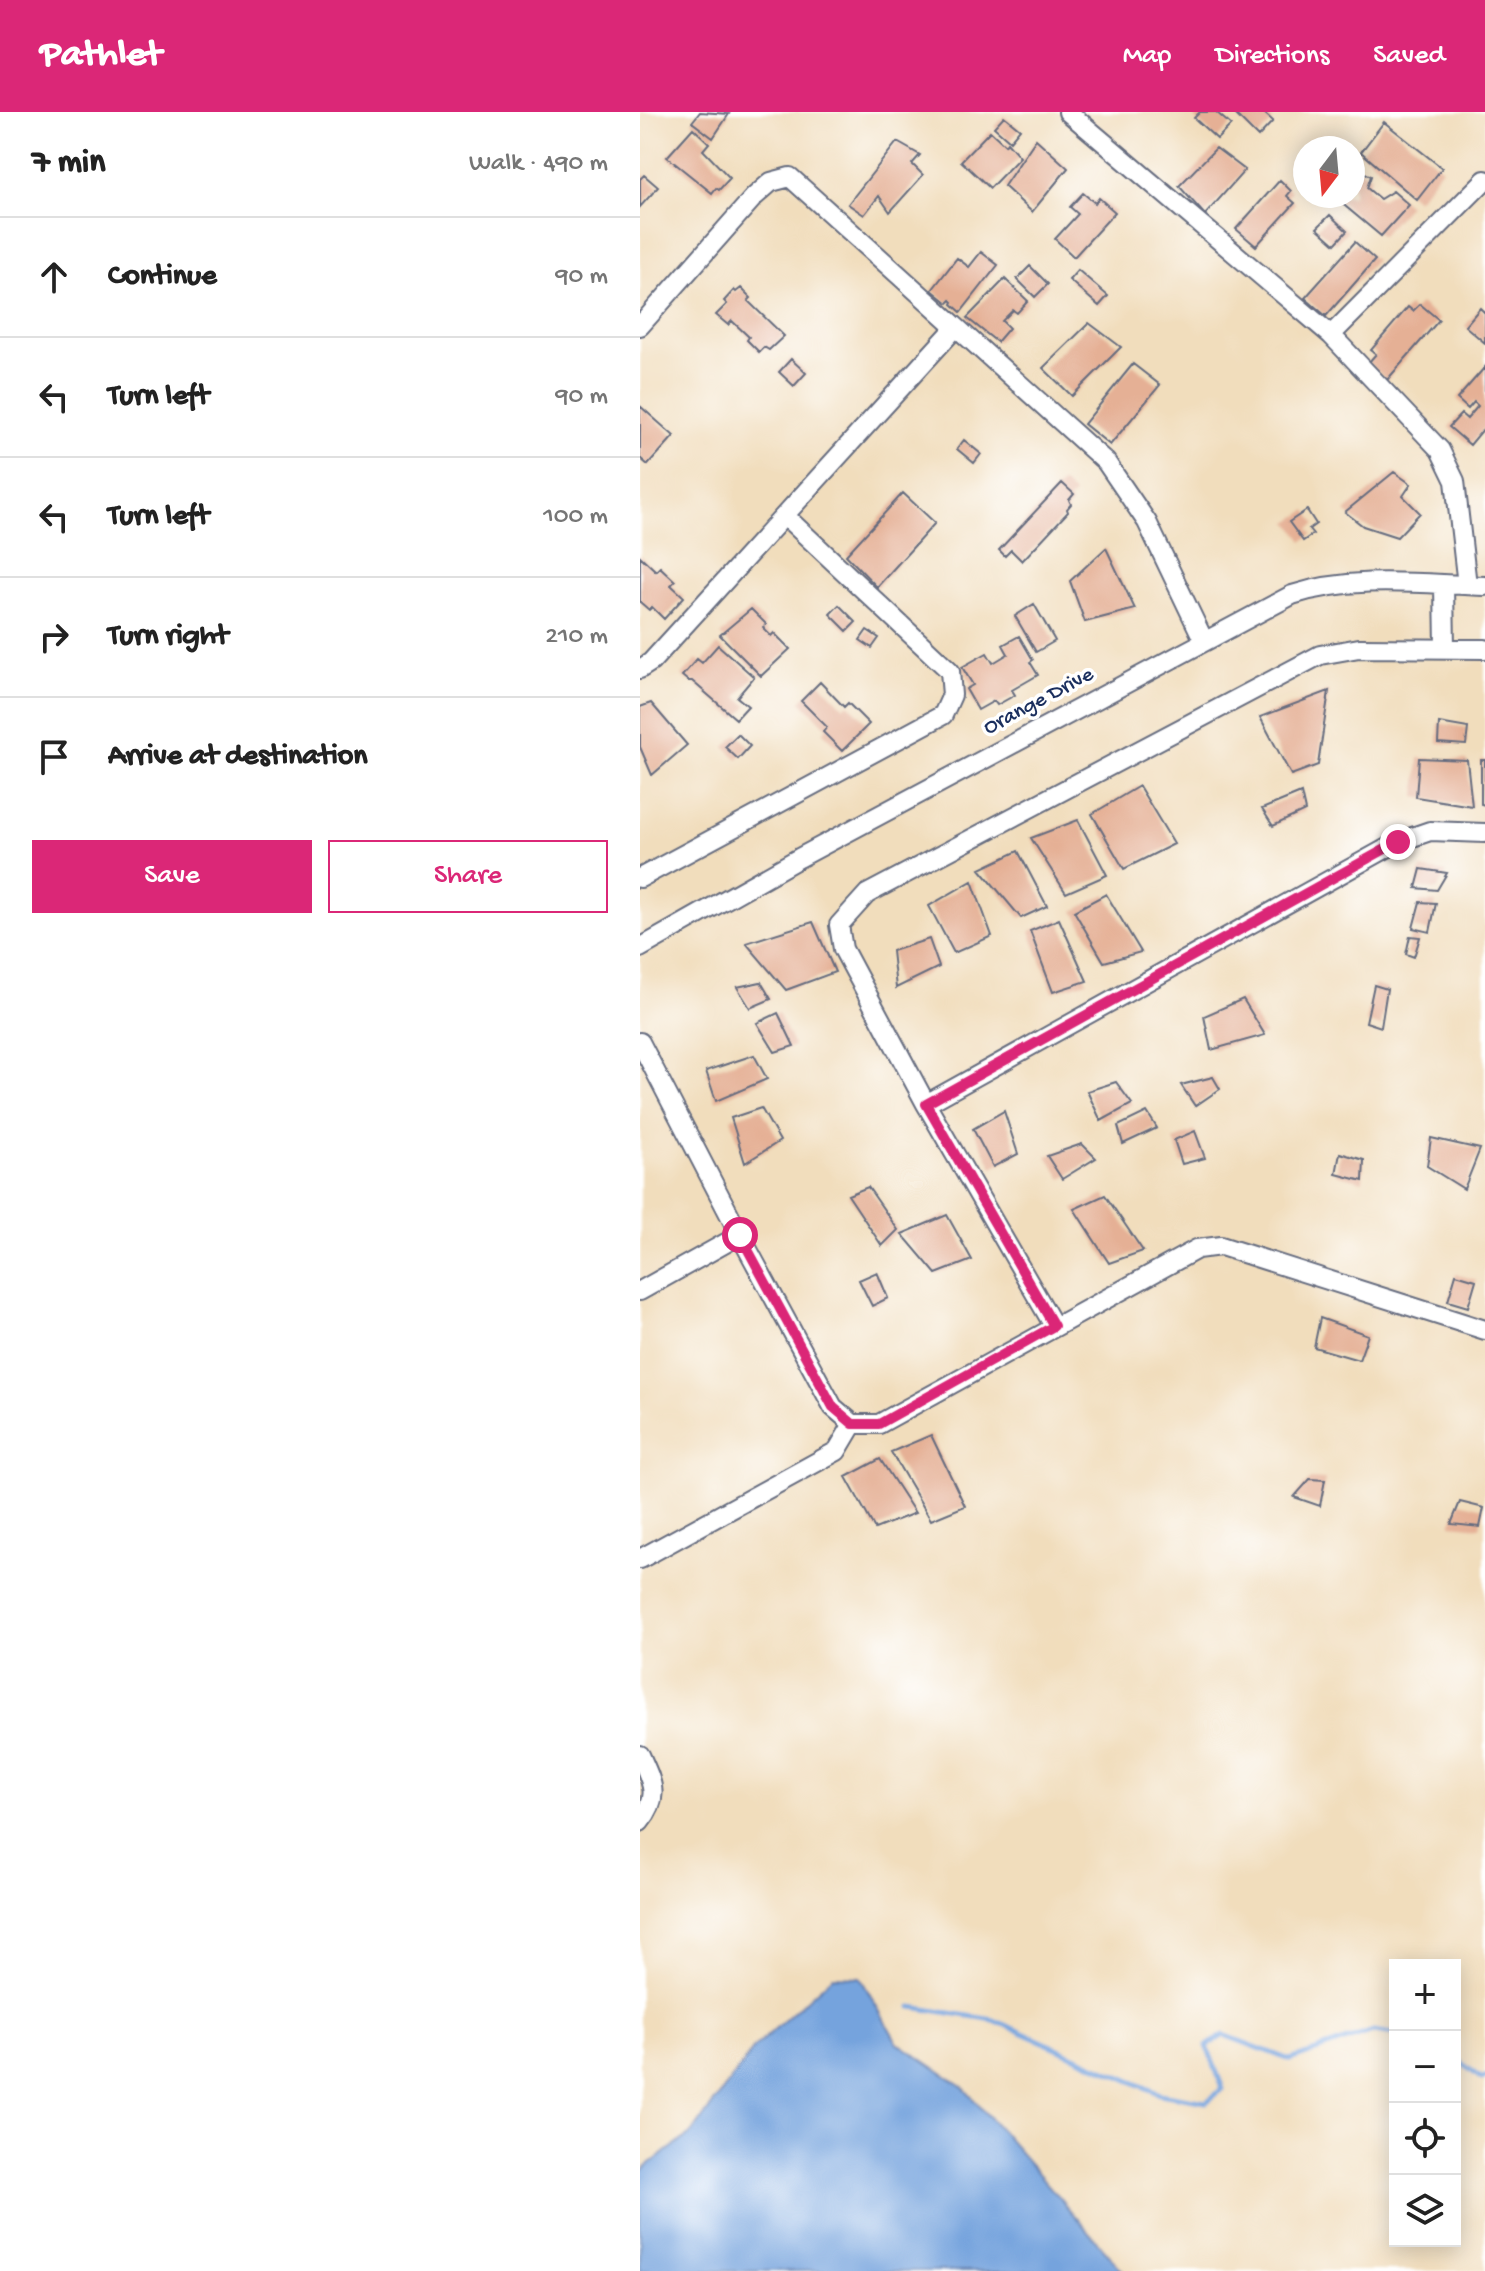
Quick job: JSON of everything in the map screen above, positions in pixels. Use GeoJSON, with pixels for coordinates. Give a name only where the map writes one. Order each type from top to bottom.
{"type":"FeatureCollection","features":[{"type":"Feature","properties":{"kind":"street"},"geometry":{"type":"LineString","coordinates":[[1068,112],[1331,335],[1440,450],[1455,481],[1476,586]]}},
{"type":"Feature","properties":{"kind":"street"},"geometry":{"type":"LineString","coordinates":[[640,326],[754,197],[771,182],[790,177],[1106,462],[1147,522],[1204,641]]}},
{"type":"Feature","properties":{"kind":"street"},"geometry":{"type":"LineString","coordinates":[[1331,335],[1485,180]]}},
{"type":"Feature","properties":{"kind":"street"},"geometry":{"type":"LineString","coordinates":[[640,669],[651,662],[956,327]]}},
{"type":"Feature","properties":{"kind":"street"},"geometry":{"type":"LineString","coordinates":[[640,878],[943,715],[952,695],[950,671],[785,516]]}},
{"type":"Feature","properties":{"kind":"street","name":"Orange Drive"},"geometry":{"type":"LineString","coordinates":[[640,948],[799,858],[1292,595],[1320,586],[1351,582],[1476,586]]}},
{"type":"Feature","properties":{"kind":"street"},"geometry":{"type":"LineString","coordinates":[[1444,585],[1445,648]]}},
{"type":"Feature","properties":{"kind":"street"},"geometry":{"type":"LineString","coordinates":[[1054,1326],[926,1104],[843,949],[839,925],[867,894],[1320,655],[1359,648],[1485,649]]}},
{"type":"Feature","properties":{"kind":"street"},"geometry":{"type":"LineString","coordinates":[[926,1104],[1398,842],[1430,831],[1485,833]]}},
{"type":"Feature","properties":{"kind":"street"},"geometry":{"type":"LineString","coordinates":[[640,1042],[833,1407],[853,1424],[879,1424],[1197,1249],[1221,1246],[1485,1330]]}},
{"type":"Feature","properties":{"kind":"street"},"geometry":{"type":"LineString","coordinates":[[640,1291],[740,1235]]}},
{"type":"Feature","properties":{"kind":"street"},"geometry":{"type":"LineString","coordinates":[[640,1559],[837,1451],[853,1424]]}},
{"type":"Feature","properties":{"kind":"street"},"geometry":{"type":"LineString","coordinates":[[640,1755],[653,1784],[652,1805],[640,1822]]}},
{"type":"Feature","properties":{"kind":"water"},"geometry":{"type":"Polygon","coordinates":[[[833,1976],[860,1977],[897,2042],[963,2087],[1123,2271],[640,2271],[640,2171],[692,2133],[755,2047],[833,1976]]]}},
{"type":"Feature","properties":{"kind":"building"},"geometry":{"type":"Polygon","coordinates":[[[700,112],[729,114],[713,138],[692,122],[700,112]]]}},
{"type":"Feature","properties":{"kind":"building"},"geometry":{"type":"Polygon","coordinates":[[[1200,112],[1216,112],[1231,125],[1217,139],[1194,118],[1200,112]]]}},
{"type":"Feature","properties":{"kind":"building"},"geometry":{"type":"Polygon","coordinates":[[[1233,112],[1263,112],[1273,121],[1258,137],[1233,112]]]}},
{"type":"Feature","properties":{"kind":"building"},"geometry":{"type":"Polygon","coordinates":[[[1004,116],[1020,129],[1010,141],[994,127],[1004,116]]]}},
{"type":"Feature","properties":{"kind":"building"},"geometry":{"type":"Polygon","coordinates":[[[1384,122],[1442,168],[1417,200],[1365,155],[1365,147],[1384,122]]]}},
{"type":"Feature","properties":{"kind":"building"},"geometry":{"type":"Polygon","coordinates":[[[693,128],[709,143],[703,150],[730,178],[712,193],[667,157],[693,128]]]}},
{"type":"Feature","properties":{"kind":"building"},"geometry":{"type":"Polygon","coordinates":[[[990,131],[1005,145],[1007,142],[1020,157],[990,188],[961,161],[990,131]]]}},
{"type":"Feature","properties":{"kind":"building"},"geometry":{"type":"Polygon","coordinates":[[[1036,139],[1068,168],[1032,212],[1004,186],[1036,139]]]}},
{"type":"Feature","properties":{"kind":"building"},"geometry":{"type":"Polygon","coordinates":[[[897,142],[920,155],[912,164],[923,175],[890,212],[879,196],[864,215],[848,204],[897,142]]]}},
{"type":"Feature","properties":{"kind":"building"},"geometry":{"type":"Polygon","coordinates":[[[1216,148],[1245,170],[1205,215],[1179,186],[1216,148]]]}},
{"type":"Feature","properties":{"kind":"building"},"geometry":{"type":"Polygon","coordinates":[[[1365,173],[1371,176],[1367,188],[1380,199],[1393,191],[1409,205],[1381,236],[1347,208],[1365,208],[1365,173]]]}},
{"type":"Feature","properties":{"kind":"building"},"geometry":{"type":"Polygon","coordinates":[[[644,175],[658,187],[640,207],[640,179],[644,175]]]}},
{"type":"Feature","properties":{"kind":"building"},"geometry":{"type":"Polygon","coordinates":[[[1280,180],[1291,191],[1287,196],[1293,205],[1256,246],[1236,229],[1280,180]]]}},
{"type":"Feature","properties":{"kind":"building"},"geometry":{"type":"Polygon","coordinates":[[[1083,193],[1095,203],[1099,198],[1115,212],[1074,257],[1055,239],[1078,214],[1070,207],[1083,193]]]}},
{"type":"Feature","properties":{"kind":"building"},"geometry":{"type":"Polygon","coordinates":[[[1330,215],[1347,231],[1335,244],[1317,228],[1330,215]]]}},
{"type":"Feature","properties":{"kind":"building"},"geometry":{"type":"Polygon","coordinates":[[[1355,242],[1375,260],[1326,316],[1305,298],[1355,242]]]}},
{"type":"Feature","properties":{"kind":"building"},"geometry":{"type":"Polygon","coordinates":[[[981,252],[998,265],[961,312],[951,300],[948,303],[932,290],[957,258],[969,267],[981,252]]]}},
{"type":"Feature","properties":{"kind":"building"},"geometry":{"type":"Polygon","coordinates":[[[1030,266],[1048,284],[1035,297],[1017,279],[1030,266]]]}},
{"type":"Feature","properties":{"kind":"building"},"geometry":{"type":"Polygon","coordinates":[[[1078,270],[1108,296],[1099,306],[1069,280],[1078,270]]]}},
{"type":"Feature","properties":{"kind":"building"},"geometry":{"type":"Polygon","coordinates":[[[1005,279],[1028,301],[1017,313],[1013,310],[1002,321],[1009,328],[997,342],[967,318],[1005,279]]]}},
{"type":"Feature","properties":{"kind":"building"},"geometry":{"type":"Polygon","coordinates":[[[741,288],[751,298],[748,301],[784,336],[769,350],[764,347],[759,352],[732,321],[728,325],[716,315],[727,304],[724,301],[734,290],[736,292],[741,288]]]}},
{"type":"Feature","properties":{"kind":"building"},"geometry":{"type":"Polygon","coordinates":[[[1420,304],[1439,320],[1387,380],[1368,363],[1376,354],[1371,350],[1408,307],[1413,311],[1420,304]]]}},
{"type":"Feature","properties":{"kind":"building"},"geometry":{"type":"Polygon","coordinates":[[[1480,308],[1485,313],[1485,343],[1465,326],[1480,308]]]}},
{"type":"Feature","properties":{"kind":"building"},"geometry":{"type":"Polygon","coordinates":[[[1089,323],[1121,347],[1072,396],[1043,368],[1089,323]]]}},
{"type":"Feature","properties":{"kind":"building"},"geometry":{"type":"Polygon","coordinates":[[[791,359],[806,373],[794,386],[779,372],[791,359]]]}},
{"type":"Feature","properties":{"kind":"building"},"geometry":{"type":"Polygon","coordinates":[[[1133,364],[1160,385],[1110,445],[1084,424],[1133,364]]]}},
{"type":"Feature","properties":{"kind":"building"},"geometry":{"type":"Polygon","coordinates":[[[1485,367],[1485,427],[1470,445],[1449,427],[1461,414],[1467,419],[1478,406],[1474,402],[1468,409],[1457,399],[1485,367]]]}},
{"type":"Feature","properties":{"kind":"building"},"geometry":{"type":"Polygon","coordinates":[[[640,406],[674,436],[648,465],[640,458],[640,406]]]}},
{"type":"Feature","properties":{"kind":"building"},"geometry":{"type":"Polygon","coordinates":[[[964,440],[981,454],[974,463],[957,449],[964,440]]]}},
{"type":"Feature","properties":{"kind":"building"},"geometry":{"type":"Polygon","coordinates":[[[1394,472],[1411,484],[1403,496],[1420,513],[1397,537],[1363,526],[1345,512],[1394,472]]]}},
{"type":"Feature","properties":{"kind":"building"},"geometry":{"type":"Polygon","coordinates":[[[1062,483],[1074,494],[1069,500],[1068,512],[1022,561],[1011,550],[1005,556],[999,550],[1062,483]]]}},
{"type":"Feature","properties":{"kind":"building"},"geometry":{"type":"Polygon","coordinates":[[[903,493],[935,523],[877,587],[846,555],[903,493]]]}},
{"type":"Feature","properties":{"kind":"building"},"geometry":{"type":"Polygon","coordinates":[[[1307,510],[1316,524],[1309,529],[1313,534],[1303,541],[1289,522],[1307,510]]]}},
{"type":"Feature","properties":{"kind":"building"},"geometry":{"type":"Polygon","coordinates":[[[1106,548],[1135,609],[1085,622],[1070,581],[1106,548]]]}},
{"type":"Feature","properties":{"kind":"building"},"geometry":{"type":"Polygon","coordinates":[[[640,556],[656,571],[660,567],[675,581],[671,585],[684,597],[664,619],[652,607],[649,610],[640,602],[640,556]]]}},
{"type":"Feature","properties":{"kind":"building"},"geometry":{"type":"Polygon","coordinates":[[[1034,604],[1055,641],[1036,652],[1015,616],[1034,604]]]}},
{"type":"Feature","properties":{"kind":"building"},"geometry":{"type":"Polygon","coordinates":[[[839,605],[856,622],[847,631],[830,614],[839,605]]]}},
{"type":"Feature","properties":{"kind":"building"},"geometry":{"type":"Polygon","coordinates":[[[751,609],[766,624],[763,628],[771,636],[774,633],[790,649],[761,676],[720,635],[751,609]]]}},
{"type":"Feature","properties":{"kind":"building"},"geometry":{"type":"Polygon","coordinates":[[[867,630],[879,638],[872,648],[860,640],[867,630]]]}},
{"type":"Feature","properties":{"kind":"building"},"geometry":{"type":"Polygon","coordinates":[[[1019,636],[1038,675],[1012,690],[1015,695],[997,705],[994,701],[978,710],[966,689],[973,685],[962,667],[987,653],[993,663],[1008,654],[1003,645],[1019,636]]]}},
{"type":"Feature","properties":{"kind":"building"},"geometry":{"type":"Polygon","coordinates":[[[718,645],[754,677],[737,697],[748,706],[736,719],[682,676],[697,659],[702,663],[718,645]]]}},
{"type":"Feature","properties":{"kind":"building"},"geometry":{"type":"Polygon","coordinates":[[[820,682],[844,707],[848,703],[869,724],[842,751],[823,732],[827,727],[801,701],[820,682]]]}},
{"type":"Feature","properties":{"kind":"building"},"geometry":{"type":"Polygon","coordinates":[[[1329,691],[1318,765],[1291,775],[1260,717],[1329,691]]]}},
{"type":"Feature","properties":{"kind":"building"},"geometry":{"type":"Polygon","coordinates":[[[651,703],[687,745],[652,775],[640,747],[640,707],[651,703]]]}},
{"type":"Feature","properties":{"kind":"building"},"geometry":{"type":"Polygon","coordinates":[[[1439,723],[1468,728],[1466,745],[1438,743],[1439,723]]]}},
{"type":"Feature","properties":{"kind":"building"},"geometry":{"type":"Polygon","coordinates":[[[738,734],[750,746],[738,759],[725,747],[738,734]]]}},
{"type":"Feature","properties":{"kind":"building"},"geometry":{"type":"Polygon","coordinates":[[[1419,758],[1467,760],[1472,806],[1416,797],[1419,758]]]}},
{"type":"Feature","properties":{"kind":"building"},"geometry":{"type":"Polygon","coordinates":[[[1481,760],[1485,760],[1485,805],[1481,804],[1481,760]]]}},
{"type":"Feature","properties":{"kind":"building"},"geometry":{"type":"Polygon","coordinates":[[[1139,786],[1174,844],[1124,869],[1092,814],[1139,786]]]}},
{"type":"Feature","properties":{"kind":"building"},"geometry":{"type":"Polygon","coordinates":[[[1301,793],[1305,811],[1273,826],[1262,809],[1301,793]]]}},
{"type":"Feature","properties":{"kind":"building"},"geometry":{"type":"Polygon","coordinates":[[[1078,820],[1107,875],[1066,893],[1031,838],[1078,820]]]}},
{"type":"Feature","properties":{"kind":"building"},"geometry":{"type":"Polygon","coordinates":[[[1018,851],[1047,906],[1021,918],[980,869],[1018,851]]]}},
{"type":"Feature","properties":{"kind":"building"},"geometry":{"type":"Polygon","coordinates":[[[1421,869],[1447,873],[1437,890],[1416,888],[1421,869]]]}},
{"type":"Feature","properties":{"kind":"building"},"geometry":{"type":"Polygon","coordinates":[[[972,881],[992,936],[954,953],[929,906],[972,881]]]}},
{"type":"Feature","properties":{"kind":"building"},"geometry":{"type":"Polygon","coordinates":[[[1106,894],[1141,952],[1104,962],[1074,911],[1106,894]]]}},
{"type":"Feature","properties":{"kind":"building"},"geometry":{"type":"Polygon","coordinates":[[[1420,902],[1436,903],[1430,932],[1413,928],[1420,902]]]}},
{"type":"Feature","properties":{"kind":"building"},"geometry":{"type":"Polygon","coordinates":[[[1059,919],[1087,981],[1053,992],[1030,931],[1059,919]]]}},
{"type":"Feature","properties":{"kind":"building"},"geometry":{"type":"Polygon","coordinates":[[[813,922],[835,972],[786,990],[746,943],[813,922]]]}},
{"type":"Feature","properties":{"kind":"building"},"geometry":{"type":"Polygon","coordinates":[[[1410,936],[1420,937],[1414,957],[1406,954],[1410,936]]]}},
{"type":"Feature","properties":{"kind":"building"},"geometry":{"type":"Polygon","coordinates":[[[929,939],[939,967],[896,988],[892,951],[929,939]]]}},
{"type":"Feature","properties":{"kind":"building"},"geometry":{"type":"Polygon","coordinates":[[[761,982],[771,999],[750,1008],[737,987],[761,982]]]}},
{"type":"Feature","properties":{"kind":"building"},"geometry":{"type":"Polygon","coordinates":[[[1374,985],[1387,989],[1381,1027],[1366,1022],[1374,985]]]}},
{"type":"Feature","properties":{"kind":"building"},"geometry":{"type":"Polygon","coordinates":[[[1243,999],[1265,1035],[1211,1050],[1204,1016],[1243,999]]]}},
{"type":"Feature","properties":{"kind":"building"},"geometry":{"type":"Polygon","coordinates":[[[778,1013],[794,1046],[775,1052],[757,1023],[778,1013]]]}},
{"type":"Feature","properties":{"kind":"building"},"geometry":{"type":"Polygon","coordinates":[[[754,1055],[767,1079],[716,1101],[706,1071],[754,1055]]]}},
{"type":"Feature","properties":{"kind":"building"},"geometry":{"type":"Polygon","coordinates":[[[1213,1077],[1220,1089],[1195,1106],[1181,1085],[1213,1077]]]}},
{"type":"Feature","properties":{"kind":"building"},"geometry":{"type":"Polygon","coordinates":[[[1116,1082],[1132,1104],[1101,1121],[1087,1091],[1116,1082]]]}},
{"type":"Feature","properties":{"kind":"building"},"geometry":{"type":"Polygon","coordinates":[[[761,1108],[780,1141],[745,1163],[731,1118],[761,1108]]]}},
{"type":"Feature","properties":{"kind":"building"},"geometry":{"type":"Polygon","coordinates":[[[1004,1111],[1018,1154],[993,1167],[973,1129],[1004,1111]]]}},
{"type":"Feature","properties":{"kind":"building"},"geometry":{"type":"Polygon","coordinates":[[[1147,1112],[1157,1128],[1123,1144],[1118,1126],[1147,1112]]]}},
{"type":"Feature","properties":{"kind":"building"},"geometry":{"type":"Polygon","coordinates":[[[1195,1131],[1205,1158],[1182,1164],[1174,1140],[1195,1131]]]}},
{"type":"Feature","properties":{"kind":"building"},"geometry":{"type":"Polygon","coordinates":[[[1431,1138],[1480,1149],[1464,1189],[1427,1166],[1431,1138]]]}},
{"type":"Feature","properties":{"kind":"building"},"geometry":{"type":"Polygon","coordinates":[[[1082,1144],[1096,1158],[1062,1179],[1047,1156],[1082,1144]]]}},
{"type":"Feature","properties":{"kind":"building"},"geometry":{"type":"Polygon","coordinates":[[[1340,1153],[1364,1160],[1363,1181],[1336,1174],[1340,1153]]]}},
{"type":"Feature","properties":{"kind":"building"},"geometry":{"type":"Polygon","coordinates":[[[868,1187],[898,1230],[882,1246],[848,1195],[868,1187]]]}},
{"type":"Feature","properties":{"kind":"building"},"geometry":{"type":"Polygon","coordinates":[[[1105,1195],[1143,1251],[1109,1263],[1074,1209],[1105,1195]]]}},
{"type":"Feature","properties":{"kind":"building"},"geometry":{"type":"Polygon","coordinates":[[[947,1215],[972,1260],[936,1274],[902,1234],[947,1215]]]}},
{"type":"Feature","properties":{"kind":"building"},"geometry":{"type":"Polygon","coordinates":[[[877,1272],[888,1298],[872,1306],[859,1280],[877,1272]]]}},
{"type":"Feature","properties":{"kind":"building"},"geometry":{"type":"Polygon","coordinates":[[[1456,1274],[1476,1280],[1468,1307],[1448,1301],[1456,1274]]]}},
{"type":"Feature","properties":{"kind":"building"},"geometry":{"type":"Polygon","coordinates":[[[1320,1318],[1368,1335],[1359,1360],[1314,1347],[1320,1318]]]}},
{"type":"Feature","properties":{"kind":"building"},"geometry":{"type":"Polygon","coordinates":[[[931,1435],[965,1506],[931,1520],[891,1452],[931,1435]]]}},
{"type":"Feature","properties":{"kind":"building"},"geometry":{"type":"Polygon","coordinates":[[[880,1459],[915,1513],[875,1529],[846,1477],[880,1459]]]}},
{"type":"Feature","properties":{"kind":"building"},"geometry":{"type":"Polygon","coordinates":[[[1310,1479],[1325,1480],[1320,1506],[1294,1497],[1310,1479]]]}},
{"type":"Feature","properties":{"kind":"building"},"geometry":{"type":"Polygon","coordinates":[[[1460,1502],[1484,1508],[1480,1527],[1451,1524],[1460,1502]]]}},
{"type":"Feature","properties":{"kind":"waterway"},"geometry":{"type":"LineString","coordinates":[[912,2007],[994,2020],[1160,2094],[1206,2102],[1223,2089],[1207,2046],[1224,2035],[1290,2060],[1373,2031],[1389,2033]]}},
{"type":"Feature","properties":{"kind":"waterway"},"geometry":{"type":"LineString","coordinates":[[1461,2063],[1482,2079],[1485,2077]]}},
{"type":"Feature","properties":{"kind":"route"},"geometry":{"type":"LineString","coordinates":[[740,1235],[833,1407],[853,1424],[879,1424],[1054,1326],[926,1104],[1398,842]]}}]}
